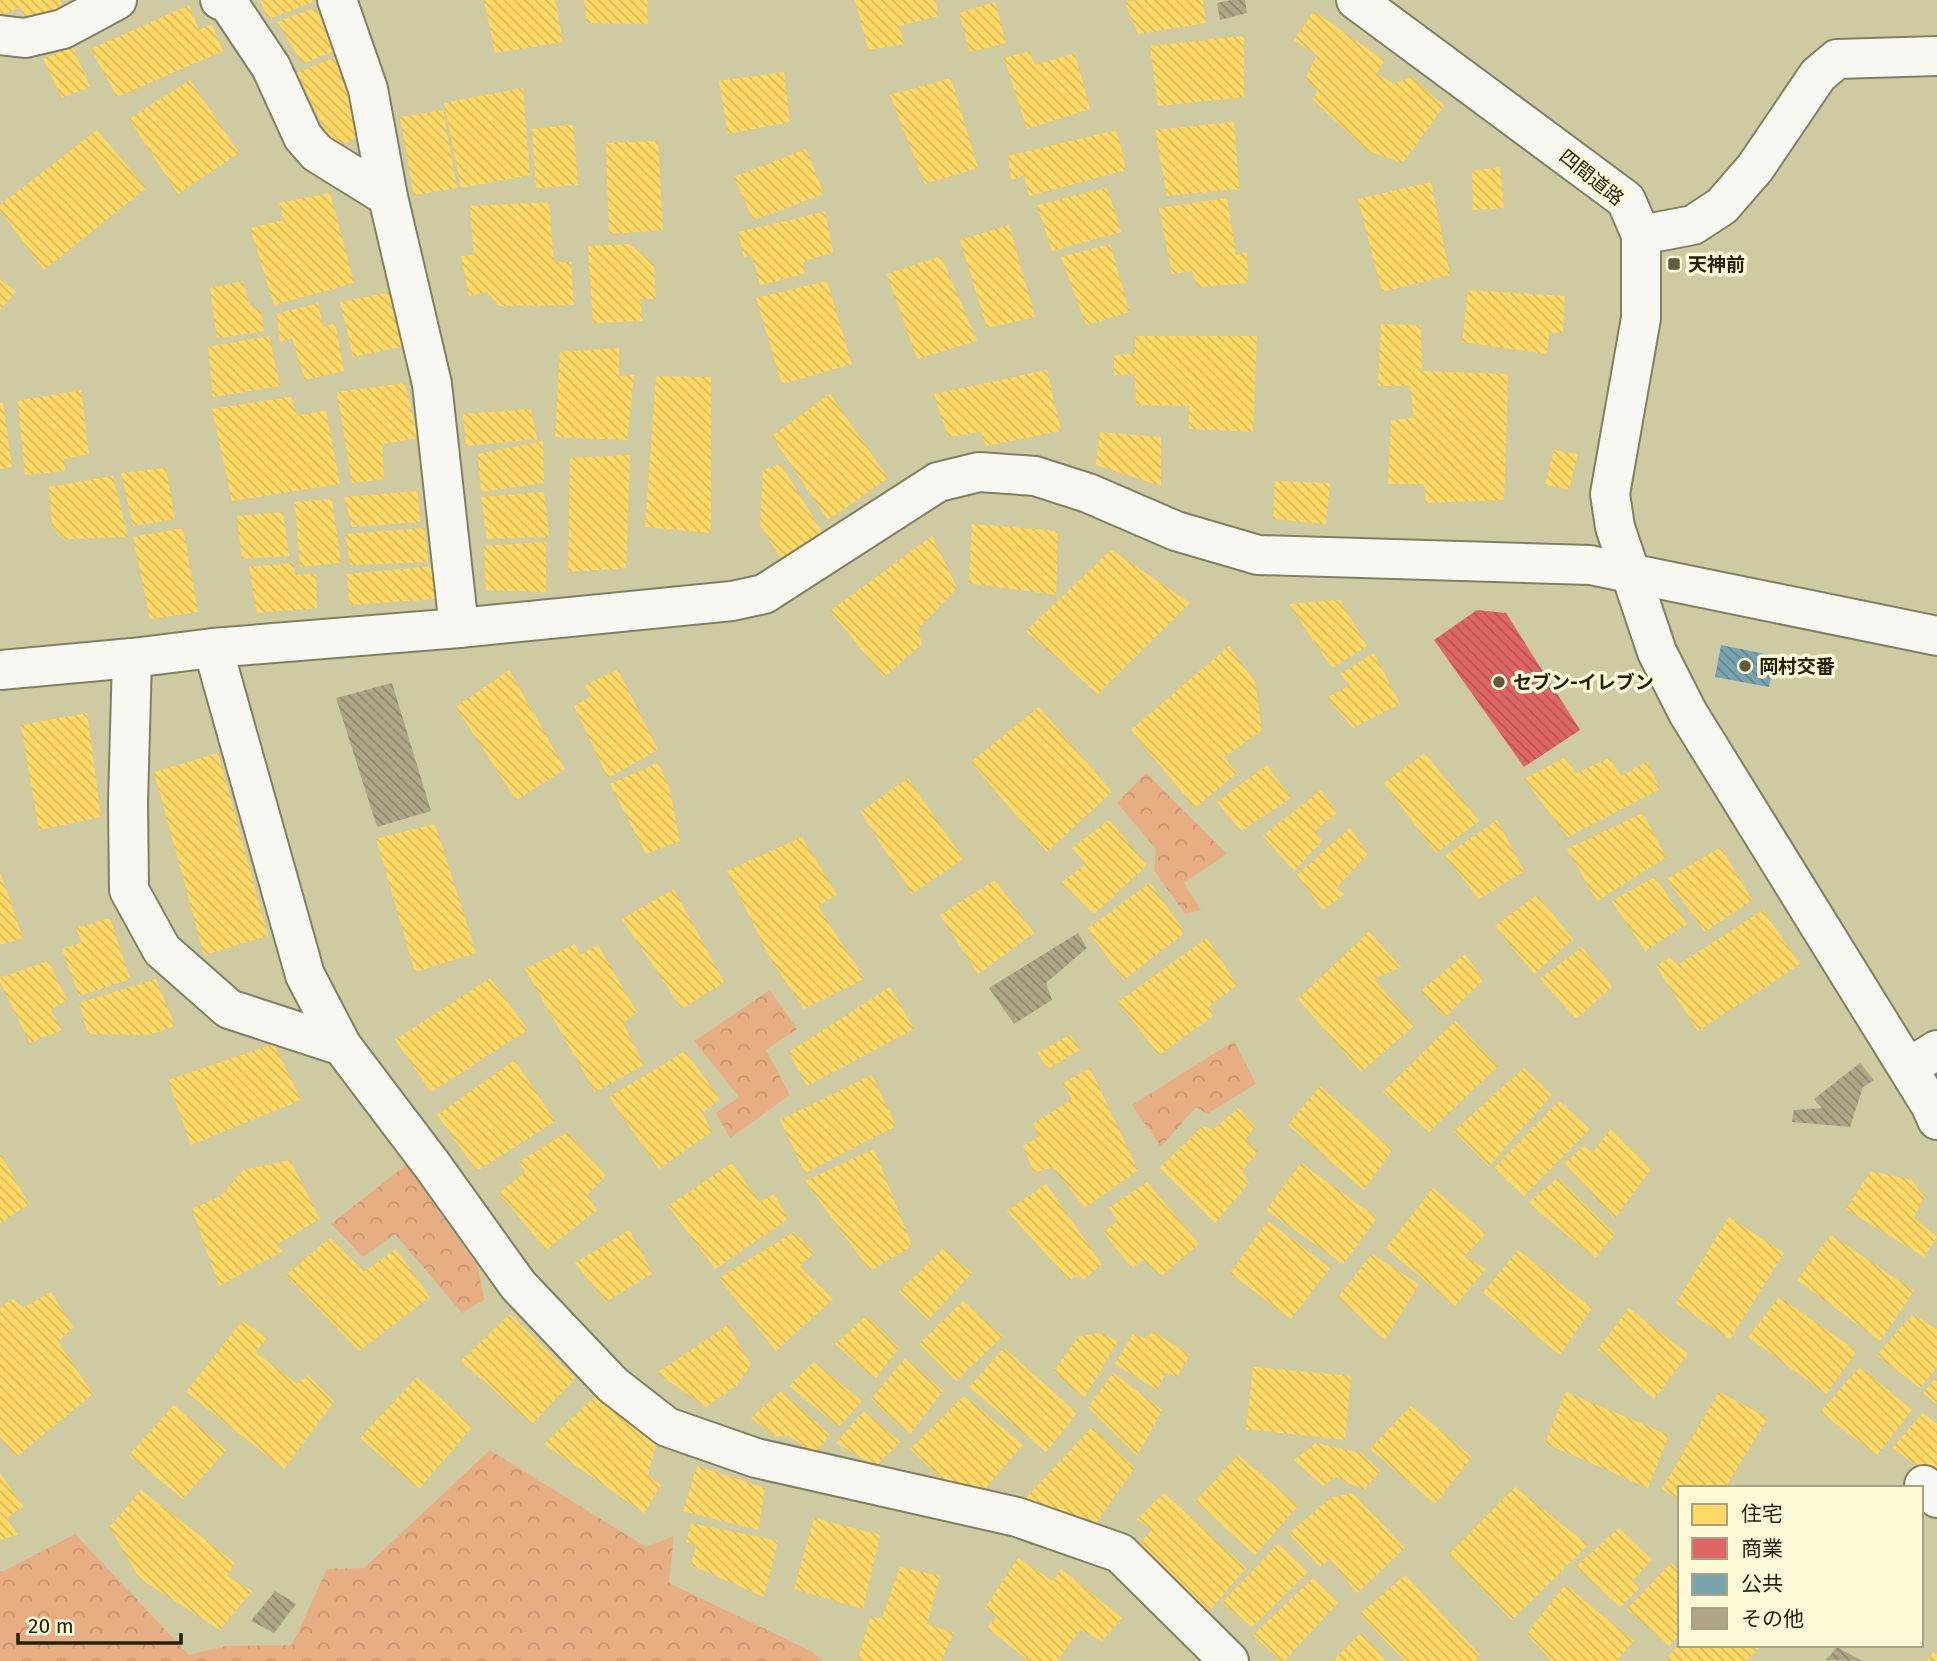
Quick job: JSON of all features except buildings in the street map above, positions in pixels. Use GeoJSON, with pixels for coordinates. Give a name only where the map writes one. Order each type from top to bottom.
{"type":"FeatureCollection","features":[{"type":"Feature","properties":{"kind":"street"},"geometry":{"type":"LineString","coordinates":[[0,35],[25,38],[63,29],[117,0]]}},
{"type":"Feature","properties":{"kind":"street"},"geometry":{"type":"LineString","coordinates":[[220,0],[229,4],[271,66],[303,137],[317,153],[388,197]]}},
{"type":"Feature","properties":{"kind":"street"},"geometry":{"type":"LineString","coordinates":[[337,0],[368,89],[388,197],[432,384],[459,628]]}},
{"type":"Feature","properties":{"kind":"street","name":"四間道路"},"geometry":{"type":"LineString","coordinates":[[1356,0],[1626,200],[1641,235],[1641,318],[1610,494],[1615,527],[1630,573],[1657,652],[1688,713],[1923,1059],[1931,1106],[1937,1120]]}},
{"type":"Feature","properties":{"kind":"street"},"geometry":{"type":"LineString","coordinates":[[1641,235],[1693,225],[1722,206],[1755,168],[1818,75],[1837,59],[1937,55]]}},
{"type":"Feature","properties":{"kind":"street"},"geometry":{"type":"LineString","coordinates":[[0,670],[732,601],[764,593],[938,482],[979,472],[1035,476],[1088,493],[1176,531],[1258,555],[1590,565],[1936,631]]}},
{"type":"Feature","properties":{"kind":"street"},"geometry":{"type":"LineString","coordinates":[[213,648],[305,975],[342,1046],[518,1285],[613,1385],[667,1427],[756,1458],[1017,1517],[1120,1553],[1229,1661]]}},
{"type":"Feature","properties":{"kind":"street"},"geometry":{"type":"LineString","coordinates":[[132,658],[128,802],[129,890],[162,950],[229,1009],[342,1046]]}},
{"type":"Feature","properties":{"kind":"green space"},"geometry":{"type":"Polygon","coordinates":[[[1146,773],[1227,854],[1184,883],[1201,910],[1185,914],[1154,870],[1156,849],[1117,803],[1146,773]]]}},
{"type":"Feature","properties":{"kind":"green space"},"geometry":{"type":"Polygon","coordinates":[[[770,990],[797,1029],[766,1050],[790,1095],[730,1138],[716,1113],[739,1097],[694,1041],[770,990]]]}},
{"type":"Feature","properties":{"kind":"green space"},"geometry":{"type":"Polygon","coordinates":[[[1234,1041],[1256,1084],[1207,1114],[1196,1107],[1161,1147],[1132,1105],[1234,1041]]]}},
{"type":"Feature","properties":{"kind":"green space"},"geometry":{"type":"Polygon","coordinates":[[[406,1165],[478,1267],[484,1300],[462,1313],[395,1234],[363,1257],[331,1224],[406,1165]]]}},
{"type":"Feature","properties":{"kind":"green space"},"geometry":{"type":"Polygon","coordinates":[[[490,1450],[646,1547],[674,1536],[669,1583],[811,1651],[823,1661],[0,1661],[0,1571],[75,1534],[189,1655],[226,1646],[292,1645],[327,1569],[364,1568],[490,1450]]]}},
{"type":"Feature","properties":{"kind":"place","name":"天神前"},"geometry":{"type":"Point","coordinates":[1674,264]}},
{"type":"Feature","properties":{"kind":"place","name":"岡村交番"},"geometry":{"type":"Point","coordinates":[1745,666]}},
{"type":"Feature","properties":{"kind":"place","name":"セブン-イレブン"},"geometry":{"type":"Point","coordinates":[1499,682]}}]}
